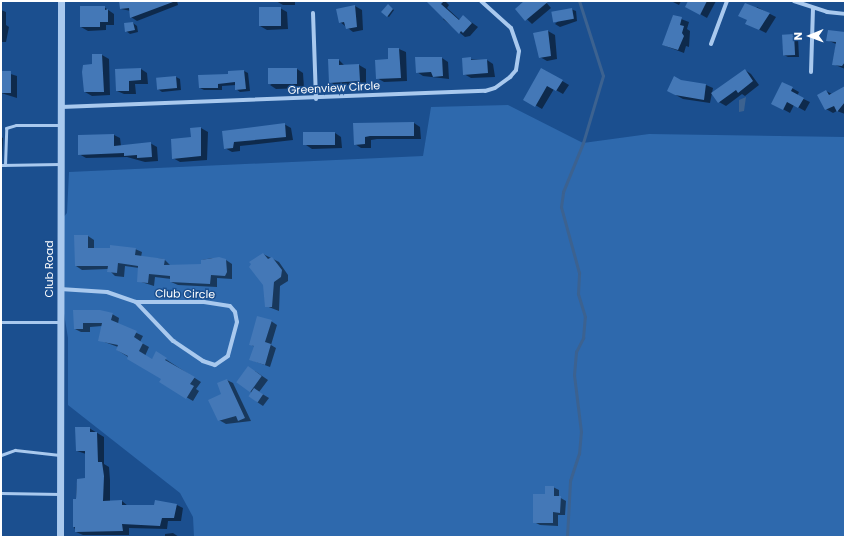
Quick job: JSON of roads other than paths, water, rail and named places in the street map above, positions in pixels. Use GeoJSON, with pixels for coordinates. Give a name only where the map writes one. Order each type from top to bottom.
{"type":"FeatureCollection","features":[{"type":"Feature","properties":{"kind":"street","name":"Club Road"},"geometry":{"type":"LineString","coordinates":[[60,537],[61,1]]}},
{"type":"Feature","properties":{"kind":"street","name":"Greenview Circle"},"geometry":{"type":"LineString","coordinates":[[61,107],[485,91],[503,83],[516,70],[519,45],[511,28],[481,1]]}},
{"type":"Feature","properties":{"kind":"street"},"geometry":{"type":"LineString","coordinates":[[711,44],[727,1]]}},
{"type":"Feature","properties":{"kind":"street"},"geometry":{"type":"LineString","coordinates":[[794,1],[813,8],[845,14]]}},
{"type":"Feature","properties":{"kind":"street"},"geometry":{"type":"LineString","coordinates":[[811,72],[813,8]]}},
{"type":"Feature","properties":{"kind":"street"},"geometry":{"type":"LineString","coordinates":[[313,13],[316,98]]}},
{"type":"Feature","properties":{"kind":"street","name":"Club Circle"},"geometry":{"type":"LineString","coordinates":[[60,289],[107,292],[136,302],[204,302],[230,306],[235,312],[237,322],[228,356],[215,364],[202,360],[173,341],[136,302]]}},
{"type":"Feature","properties":{"kind":"lane"},"geometry":{"type":"LineString","coordinates":[[60,125],[16,125],[6,128],[3,165],[60,164]]}},
{"type":"Feature","properties":{"kind":"lane"},"geometry":{"type":"LineString","coordinates":[[1,322],[60,322]]}},
{"type":"Feature","properties":{"kind":"lane"},"geometry":{"type":"LineString","coordinates":[[1,455],[14,450],[60,456]]}},
{"type":"Feature","properties":{"kind":"lane"},"geometry":{"type":"LineString","coordinates":[[1,493],[60,494]]}},
{"type":"Feature","properties":{"kind":"waterway"},"geometry":{"type":"LineString","coordinates":[[567,537],[570,481],[579,454],[581,432],[574,375],[576,352],[583,338],[585,317],[578,294],[579,273],[561,207],[563,192],[583,143],[603,76],[579,1]]}}]}
